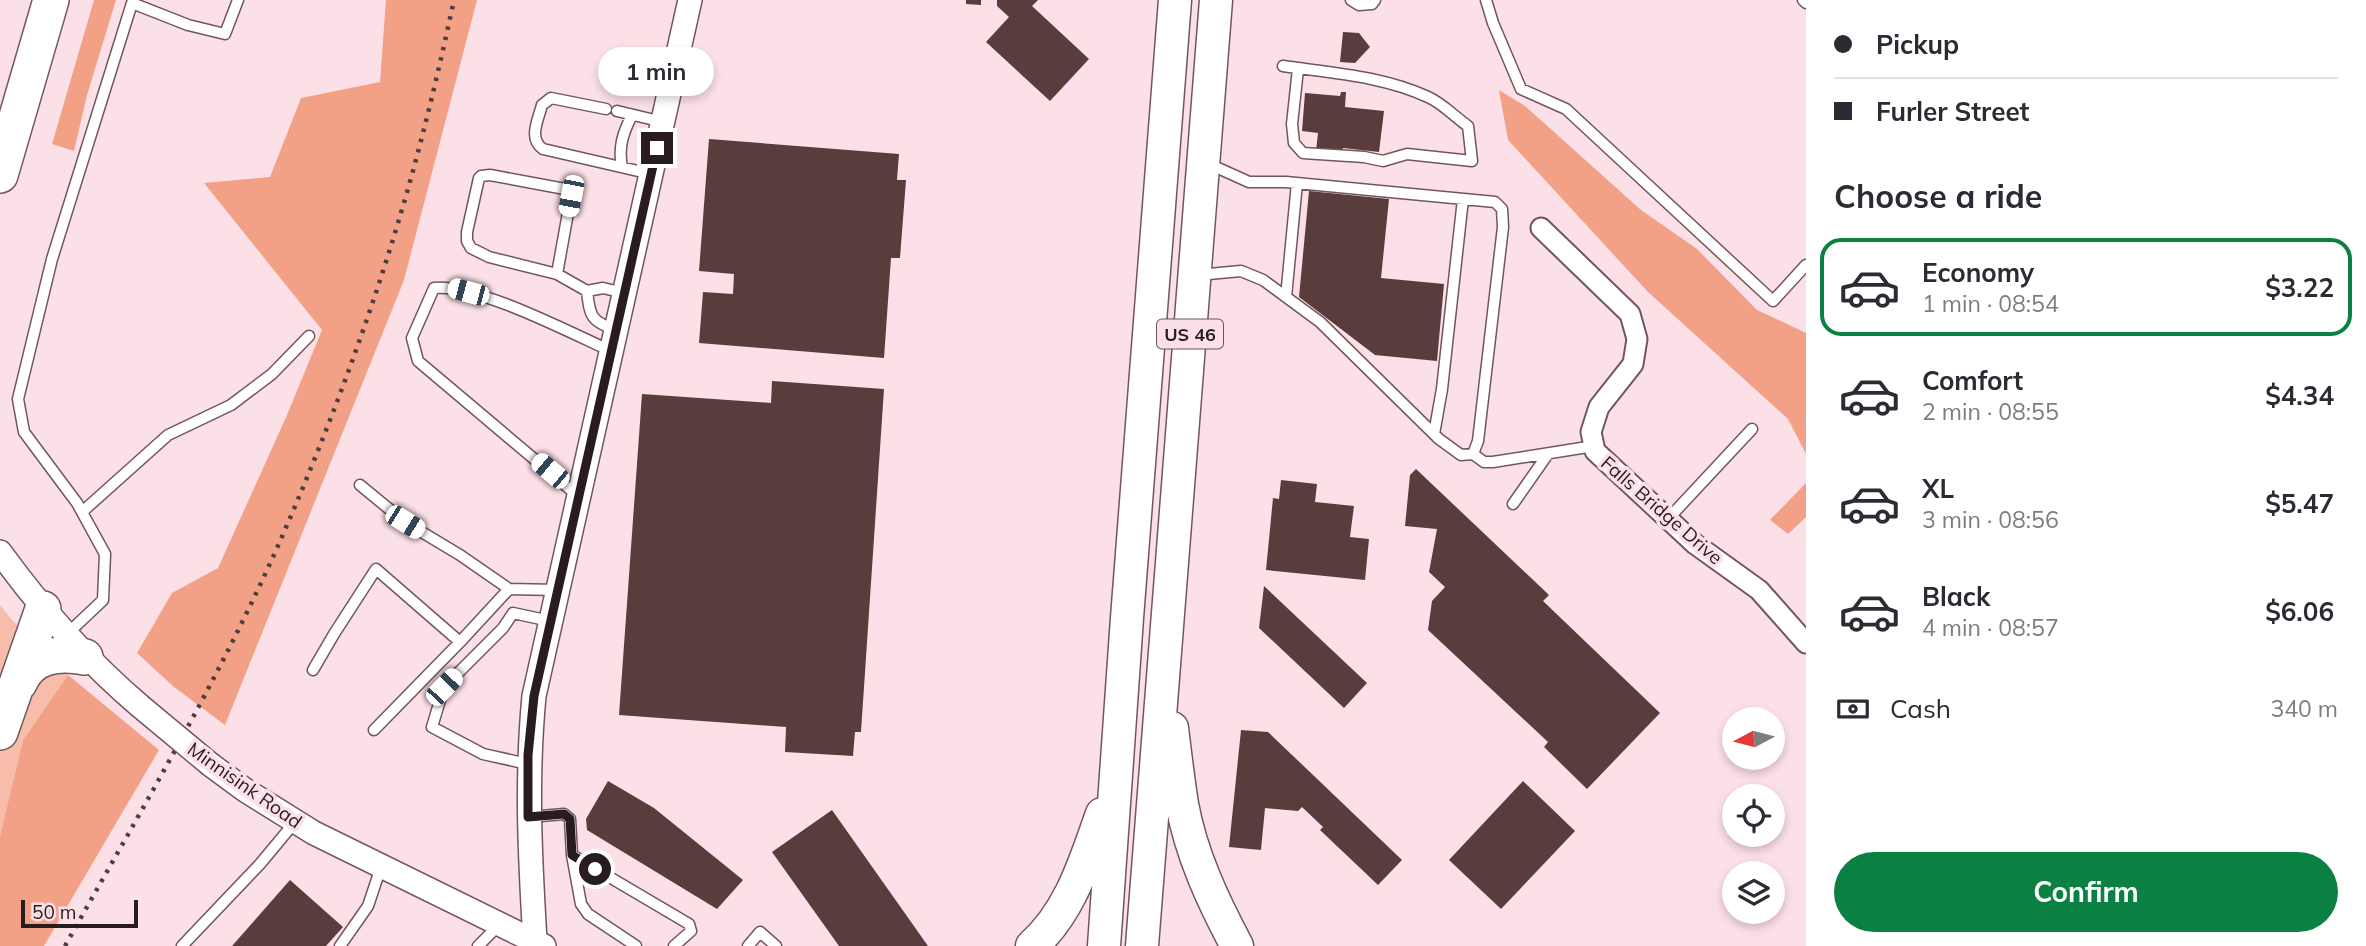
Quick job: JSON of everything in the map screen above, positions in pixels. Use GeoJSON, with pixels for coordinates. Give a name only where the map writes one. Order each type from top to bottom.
{"type":"FeatureCollection","features":[{"type":"Feature","properties":{"kind":"highway"},"geometry":{"type":"LineString","coordinates":[[0,174],[51,0]]}},
{"type":"Feature","properties":{"kind":"highway","name":"US 46"},"geometry":{"type":"LineString","coordinates":[[1104,946],[1175,0]]}},
{"type":"Feature","properties":{"kind":"highway","name":"US 46"},"geometry":{"type":"LineString","coordinates":[[1142,946],[1216,0]]}},
{"type":"Feature","properties":{"kind":"highway"},"geometry":{"type":"LineString","coordinates":[[0,733],[43,609]]}},
{"type":"Feature","properties":{"kind":"highway"},"geometry":{"type":"LineString","coordinates":[[14,692],[21,677],[37,660],[75,646]]}},
{"type":"Feature","properties":{"kind":"highway"},"geometry":{"type":"LineString","coordinates":[[1164,667],[1182,806],[1215,905],[1237,946]]}},
{"type":"Feature","properties":{"kind":"highway"},"geometry":{"type":"LineString","coordinates":[[1032,946],[1069,901],[1087,858],[1116,772]]}},
{"type":"Feature","properties":{"kind":"street"},"geometry":{"type":"LineString","coordinates":[[539,943],[528,817],[528,764],[534,696],[690,0]]}},
{"type":"Feature","properties":{"kind":"street","name":"Falls Bridge Drive"},"geometry":{"type":"LineString","coordinates":[[1541,228],[1630,314],[1637,340],[1633,364],[1600,407],[1591,432],[1595,451],[1695,544],[1759,590],[1806,643]]}},
{"type":"Feature","properties":{"kind":"street","name":"Minnisink Road"},"geometry":{"type":"LineString","coordinates":[[0,552],[75,646],[140,706],[245,790],[295,822],[539,943]]}},
{"type":"Feature","properties":{"kind":"lane"},"geometry":{"type":"LineString","coordinates":[[75,646],[103,600],[105,554],[82,512],[24,432],[18,399],[52,259],[132,2],[188,25],[225,34],[238,0]]}},
{"type":"Feature","properties":{"kind":"lane"},"geometry":{"type":"LineString","coordinates":[[1351,0],[1359,5],[1372,4],[1375,0]]}},
{"type":"Feature","properties":{"kind":"lane"},"geometry":{"type":"LineString","coordinates":[[1486,0],[1521,89],[1566,109],[1773,300],[1806,265]]}},
{"type":"Feature","properties":{"kind":"lane"},"geometry":{"type":"LineString","coordinates":[[1283,66],[1382,80],[1430,98],[1468,126],[1472,161],[1407,154],[1383,161],[1303,153],[1294,143],[1292,124],[1298,69]]}},
{"type":"Feature","properties":{"kind":"lane"},"geometry":{"type":"LineString","coordinates":[[606,109],[551,98],[542,105],[535,137],[539,146],[651,174]]}},
{"type":"Feature","properties":{"kind":"lane"},"geometry":{"type":"LineString","coordinates":[[617,111],[663,122]]}},
{"type":"Feature","properties":{"kind":"lane"},"geometry":{"type":"LineString","coordinates":[[622,167],[620,144],[632,115]]}},
{"type":"Feature","properties":{"kind":"lane"},"geometry":{"type":"LineString","coordinates":[[1203,161],[1250,182],[1297,183],[1495,202],[1502,209],[1503,227],[1478,441],[1473,454]]}},
{"type":"Feature","properties":{"kind":"lane"},"geometry":{"type":"LineString","coordinates":[[557,274],[570,192],[490,175],[481,176],[467,232],[467,241],[471,248],[489,257],[557,274],[587,290],[603,288],[624,293]]}},
{"type":"Feature","properties":{"kind":"lane"},"geometry":{"type":"LineString","coordinates":[[1286,297],[1297,183]]}},
{"type":"Feature","properties":{"kind":"lane"},"geometry":{"type":"LineString","coordinates":[[1434,434],[1442,389],[1464,199]]}},
{"type":"Feature","properties":{"kind":"lane"},"geometry":{"type":"LineString","coordinates":[[1194,275],[1241,271],[1263,280],[1320,323],[1434,434],[1461,455],[1473,454],[1484,462],[1493,462],[1594,446]]}},
{"type":"Feature","properties":{"kind":"lane"},"geometry":{"type":"LineString","coordinates":[[579,496],[418,361],[412,338],[434,288],[446,287],[490,298],[614,340]]}},
{"type":"Feature","properties":{"kind":"lane"},"geometry":{"type":"LineString","coordinates":[[587,290],[590,310],[598,324],[614,340]]}},
{"type":"Feature","properties":{"kind":"lane"},"geometry":{"type":"LineString","coordinates":[[82,512],[168,435],[231,405],[272,374],[309,336]]}},
{"type":"Feature","properties":{"kind":"lane"},"geometry":{"type":"LineString","coordinates":[[1668,519],[1752,429]]}},
{"type":"Feature","properties":{"kind":"lane"},"geometry":{"type":"LineString","coordinates":[[1513,504],[1548,454]]}},
{"type":"Feature","properties":{"kind":"lane"},"geometry":{"type":"LineString","coordinates":[[360,485],[405,522],[509,589],[557,590]]}},
{"type":"Feature","properties":{"kind":"lane"},"geometry":{"type":"LineString","coordinates":[[313,670],[376,569],[460,642]]}},
{"type":"Feature","properties":{"kind":"lane"},"geometry":{"type":"LineString","coordinates":[[374,730],[509,589]]}},
{"type":"Feature","properties":{"kind":"lane"},"geometry":{"type":"LineString","coordinates":[[528,764],[483,754],[432,727],[444,687],[503,628],[513,613],[550,621]]}},
{"type":"Feature","properties":{"kind":"lane"},"geometry":{"type":"LineString","coordinates":[[528,817],[564,814],[570,819],[572,855],[581,904],[588,915],[636,946]]}},
{"type":"Feature","properties":{"kind":"lane"},"geometry":{"type":"LineString","coordinates":[[182,946],[254,871],[295,822]]}},
{"type":"Feature","properties":{"kind":"lane"},"geometry":{"type":"LineString","coordinates":[[572,855],[689,924],[691,931],[674,946]]}},
{"type":"Feature","properties":{"kind":"lane"},"geometry":{"type":"LineString","coordinates":[[340,946],[368,906],[381,866]]}},
{"type":"Feature","properties":{"kind":"lane"},"geometry":{"type":"LineString","coordinates":[[478,946],[500,924]]}},
{"type":"Feature","properties":{"kind":"lane"},"geometry":{"type":"LineString","coordinates":[[748,946],[760,933],[776,946]]}},
{"type":"Feature","properties":{"kind":"shaded area"},"geometry":{"type":"Polygon","coordinates":[[[94,0],[116,0],[87,95],[74,151],[52,144],[94,0]]]}},
{"type":"Feature","properties":{"kind":"shaded area"},"geometry":{"type":"Polygon","coordinates":[[[386,0],[477,0],[404,280],[225,725],[174,687],[137,653],[172,593],[218,568],[322,330],[204,183],[270,177],[301,98],[380,82],[386,0]]]}},
{"type":"Feature","properties":{"kind":"shaded area"},"geometry":{"type":"Polygon","coordinates":[[[1499,90],[1525,106],[1641,210],[1697,249],[1757,310],[1806,333],[1806,454],[1788,419],[1648,292],[1508,140],[1499,90]]]}},
{"type":"Feature","properties":{"kind":"shaded area"},"geometry":{"type":"Polygon","coordinates":[[[1806,483],[1806,517],[1788,534],[1770,520],[1806,483]]]}},
{"type":"Feature","properties":{"kind":"shaded area"},"geometry":{"type":"Polygon","coordinates":[[[0,605],[68,675],[23,740],[0,836],[0,605]]]}},
{"type":"Feature","properties":{"kind":"shaded area"},"geometry":{"type":"Polygon","coordinates":[[[68,675],[159,750],[44,946],[0,946],[0,836],[23,740],[68,675]]]}},
{"type":"Feature","properties":{"kind":"building"},"geometry":{"type":"Polygon","coordinates":[[[966,0],[981,0],[981,5],[966,4],[966,0]]]}},
{"type":"Feature","properties":{"kind":"building"},"geometry":{"type":"Polygon","coordinates":[[[997,0],[1038,0],[1032,6],[1089,59],[1050,101],[986,42],[1009,17],[997,6],[997,0]]]}},
{"type":"Feature","properties":{"kind":"building"},"geometry":{"type":"Polygon","coordinates":[[[1343,32],[1359,33],[1370,47],[1355,63],[1340,62],[1343,32]]]}},
{"type":"Feature","properties":{"kind":"building"},"geometry":{"type":"Polygon","coordinates":[[[1341,92],[1346,92],[1345,107],[1384,111],[1379,152],[1343,148],[1342,154],[1316,151],[1318,133],[1302,131],[1305,93],[1340,96],[1341,92]]]}},
{"type":"Feature","properties":{"kind":"building"},"geometry":{"type":"Polygon","coordinates":[[[709,139],[899,154],[897,180],[906,180],[900,258],[891,258],[884,358],[699,343],[703,292],[733,294],[734,274],[699,271],[709,139]]]}},
{"type":"Feature","properties":{"kind":"building"},"geometry":{"type":"Polygon","coordinates":[[[1309,191],[1389,199],[1381,278],[1444,284],[1437,361],[1375,355],[1299,297],[1309,191]]]}},
{"type":"Feature","properties":{"kind":"building"},"geometry":{"type":"Polygon","coordinates":[[[772,381],[884,389],[861,732],[855,732],[853,756],[785,752],[786,727],[619,715],[642,394],[771,403],[772,381]]]}},
{"type":"Feature","properties":{"kind":"building"},"geometry":{"type":"Polygon","coordinates":[[[1416,469],[1549,595],[1543,601],[1660,713],[1587,789],[1544,747],[1548,742],[1428,630],[1432,601],[1445,587],[1429,572],[1437,529],[1405,526],[1410,475],[1416,469]]]}},
{"type":"Feature","properties":{"kind":"building"},"geometry":{"type":"Polygon","coordinates":[[[1281,480],[1317,484],[1315,502],[1354,506],[1350,537],[1369,539],[1365,580],[1266,570],[1273,498],[1279,499],[1281,480]]]}},
{"type":"Feature","properties":{"kind":"building"},"geometry":{"type":"Polygon","coordinates":[[[1264,586],[1367,683],[1344,708],[1259,628],[1264,586]]]}},
{"type":"Feature","properties":{"kind":"building"},"geometry":{"type":"Polygon","coordinates":[[[1241,730],[1268,732],[1402,860],[1378,885],[1320,830],[1323,827],[1302,807],[1298,811],[1265,808],[1261,850],[1229,847],[1241,730]]]}},
{"type":"Feature","properties":{"kind":"building"},"geometry":{"type":"Polygon","coordinates":[[[608,781],[654,808],[743,880],[717,909],[587,830],[586,819],[608,781]]]}},
{"type":"Feature","properties":{"kind":"building"},"geometry":{"type":"Polygon","coordinates":[[[1523,781],[1575,831],[1501,909],[1449,860],[1523,781]]]}},
{"type":"Feature","properties":{"kind":"building"},"geometry":{"type":"Polygon","coordinates":[[[832,810],[928,946],[839,946],[772,852],[832,810]]]}},
{"type":"Feature","properties":{"kind":"building"},"geometry":{"type":"Polygon","coordinates":[[[290,880],[343,927],[326,946],[232,946],[290,880]]]}},
{"type":"Feature","properties":{"kind":"railway"},"geometry":{"type":"LineString","coordinates":[[65,946],[232,643],[281,539],[332,416],[377,291],[410,180],[454,0]]}},
{"type":"Feature","properties":{"kind":"route"},"geometry":{"type":"LineString","coordinates":[[595,869],[572,855],[570,819],[564,814],[528,817],[528,755],[534,696],[657,148]]}}]}
